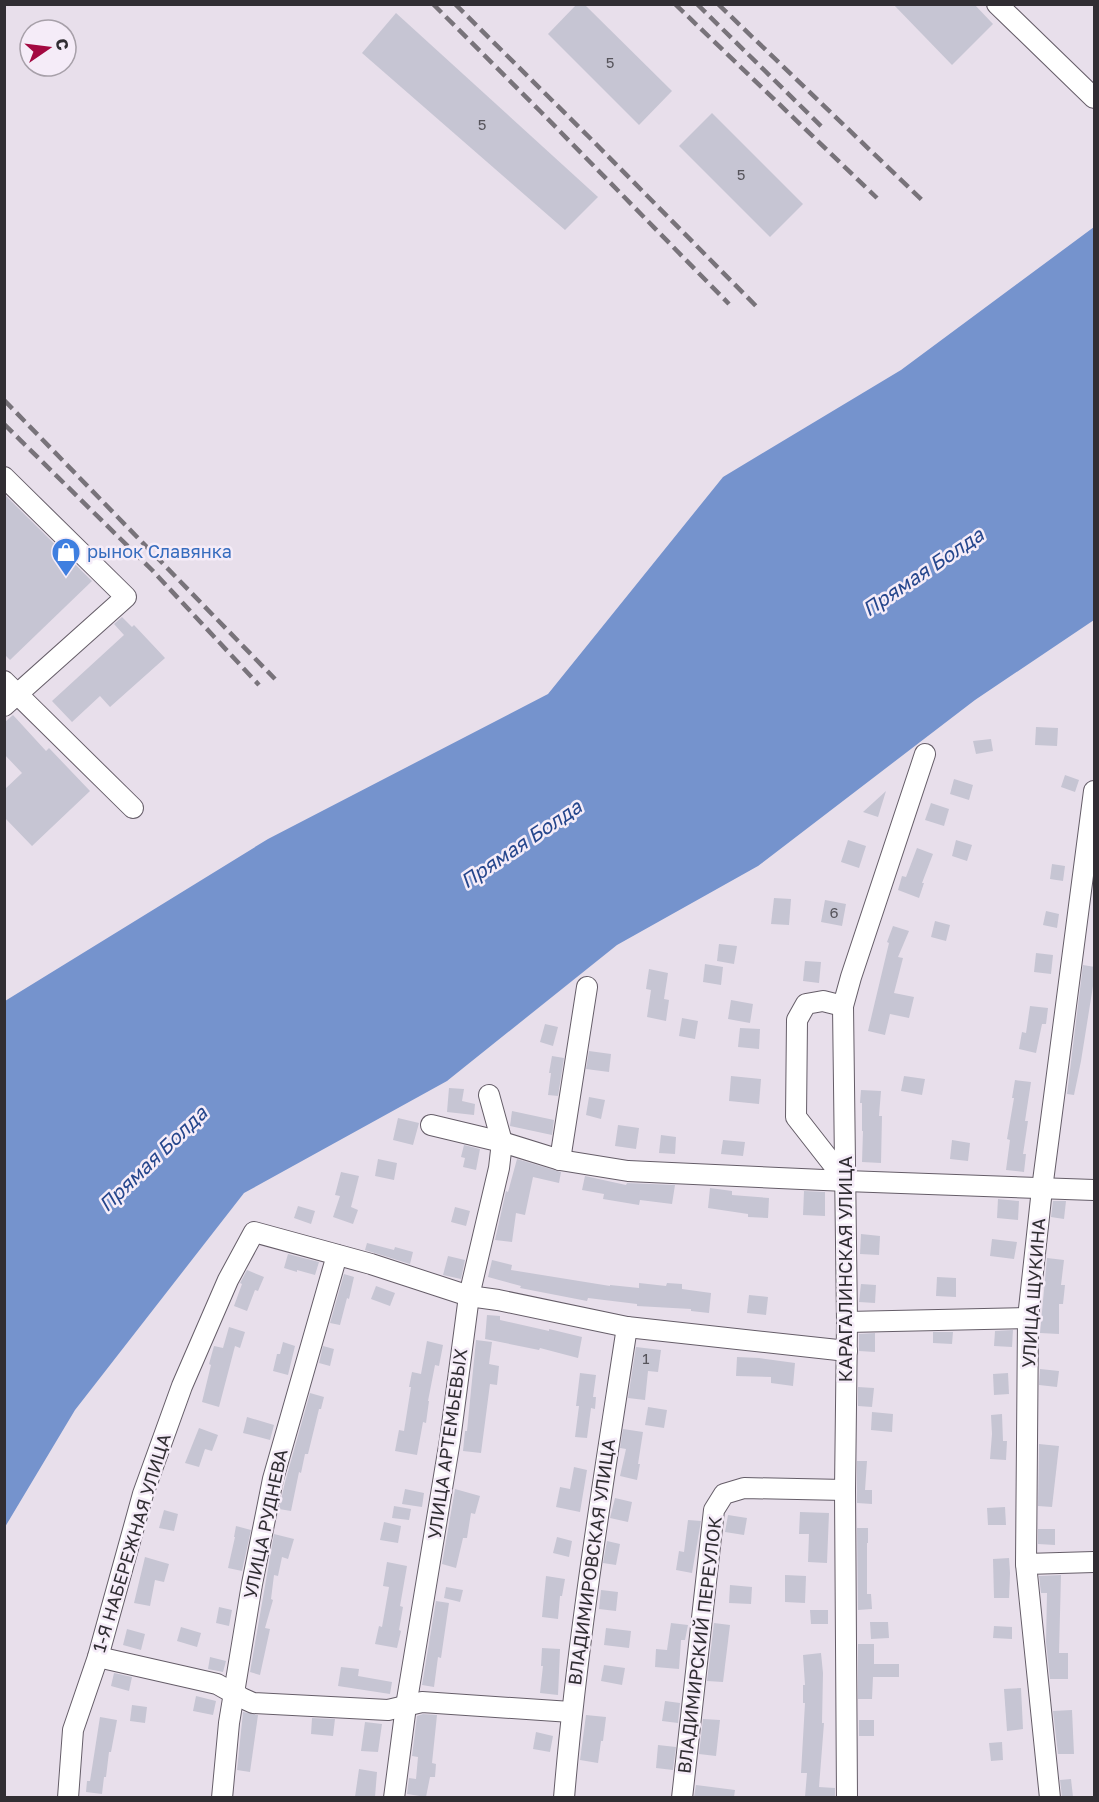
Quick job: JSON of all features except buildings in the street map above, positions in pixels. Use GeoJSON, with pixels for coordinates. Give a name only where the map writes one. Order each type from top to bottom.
{"type":"FeatureCollection","features":[{"type":"Feature","properties":{"kind":"street"},"geometry":{"type":"LineString","coordinates":[[997,4],[1095,98]]}},
{"type":"Feature","properties":{"kind":"street"},"geometry":{"type":"LineString","coordinates":[[4,477],[126,597],[9,694],[133,808]]}},
{"type":"Feature","properties":{"kind":"street","name":"КАРАГАЛИНСКАЯ УЛИЦА"},"geometry":{"type":"LineString","coordinates":[[847,1797],[844,1490],[847,1322],[843,1006],[850,976],[925,754]]}},
{"type":"Feature","properties":{"kind":"street","name":"УЛИЦА ЩУКИНА"},"geometry":{"type":"LineString","coordinates":[[1050,1797],[1026,1564],[1028,1317],[1042,1189],[1095,791]]}},
{"type":"Feature","properties":{"kind":"street"},"geometry":{"type":"LineString","coordinates":[[560,1160],[587,987]]}},
{"type":"Feature","properties":{"kind":"street"},"geometry":{"type":"LineString","coordinates":[[843,1006],[823,1001],[806,1004],[797,1020],[796,1118],[846,1181]]}},
{"type":"Feature","properties":{"kind":"street","name":"УЛИЦА АРТЕМЬЕВЫХ"},"geometry":{"type":"LineString","coordinates":[[394,1797],[406,1706],[450,1440],[469,1296],[499,1168],[502,1142],[489,1095]]}},
{"type":"Feature","properties":{"kind":"street"},"geometry":{"type":"LineString","coordinates":[[431,1125],[502,1142],[560,1160],[628,1170],[1095,1190]]}},
{"type":"Feature","properties":{"kind":"street","name":"1-Я НАБЕРЕЖНАЯ УЛИЦА"},"geometry":{"type":"LineString","coordinates":[[68,1797],[73,1730],[98,1657],[143,1494],[182,1386],[228,1280],[255,1232],[337,1256]]}},
{"type":"Feature","properties":{"kind":"street"},"geometry":{"type":"LineString","coordinates":[[337,1256],[371,1264],[469,1296],[627,1327],[847,1352]]}},
{"type":"Feature","properties":{"kind":"street","name":"УЛИЦА РУДНЕВА"},"geometry":{"type":"LineString","coordinates":[[222,1797],[229,1724],[252,1584],[273,1479],[337,1256]]}},
{"type":"Feature","properties":{"kind":"street"},"geometry":{"type":"LineString","coordinates":[[847,1322],[1028,1317]]}},
{"type":"Feature","properties":{"kind":"street","name":"ВЛАДИМИРОВСКАЯ УЛИЦА"},"geometry":{"type":"LineString","coordinates":[[564,1797],[571,1712],[585,1597],[627,1327]]}},
{"type":"Feature","properties":{"kind":"street","name":"ВЛАДИМИРСКИЙ ПЕРЕУЛОК"},"geometry":{"type":"LineString","coordinates":[[682,1797],[714,1510],[724,1494],[744,1488],[844,1490]]}},
{"type":"Feature","properties":{"kind":"street"},"geometry":{"type":"LineString","coordinates":[[1026,1564],[1095,1562]]}},
{"type":"Feature","properties":{"kind":"street"},"geometry":{"type":"LineString","coordinates":[[98,1657],[217,1684],[253,1702],[388,1710],[422,1702],[571,1712]]}},
{"type":"Feature","properties":{"kind":"water","name":"Прямая Болда"},"geometry":{"type":"Polygon","coordinates":[[[1094,227],[1094,620],[975,700],[758,866],[617,945],[447,1081],[244,1193],[75,1410],[5,1527],[5,1001],[268,839],[548,694],[723,477],[901,370],[1094,227]]]}},
{"type":"Feature","properties":{"kind":"railway"},"geometry":{"type":"LineString","coordinates":[[433,4],[729,304]]}},
{"type":"Feature","properties":{"kind":"railway"},"geometry":{"type":"LineString","coordinates":[[455,4],[756,306]]}},
{"type":"Feature","properties":{"kind":"railway"},"geometry":{"type":"LineString","coordinates":[[675,4],[877,198]]}},
{"type":"Feature","properties":{"kind":"railway"},"geometry":{"type":"LineString","coordinates":[[697,4],[822,127]]}},
{"type":"Feature","properties":{"kind":"railway"},"geometry":{"type":"LineString","coordinates":[[718,4],[924,202]]}},
{"type":"Feature","properties":{"kind":"railway"},"geometry":{"type":"LineString","coordinates":[[4,400],[275,679]]}},
{"type":"Feature","properties":{"kind":"railway"},"geometry":{"type":"LineString","coordinates":[[4,424],[152,570],[259,685]]}},
{"type":"Feature","properties":{"kind":"place","name":"рынок Славянка"},"geometry":{"type":"Point","coordinates":[66,578]}}]}
